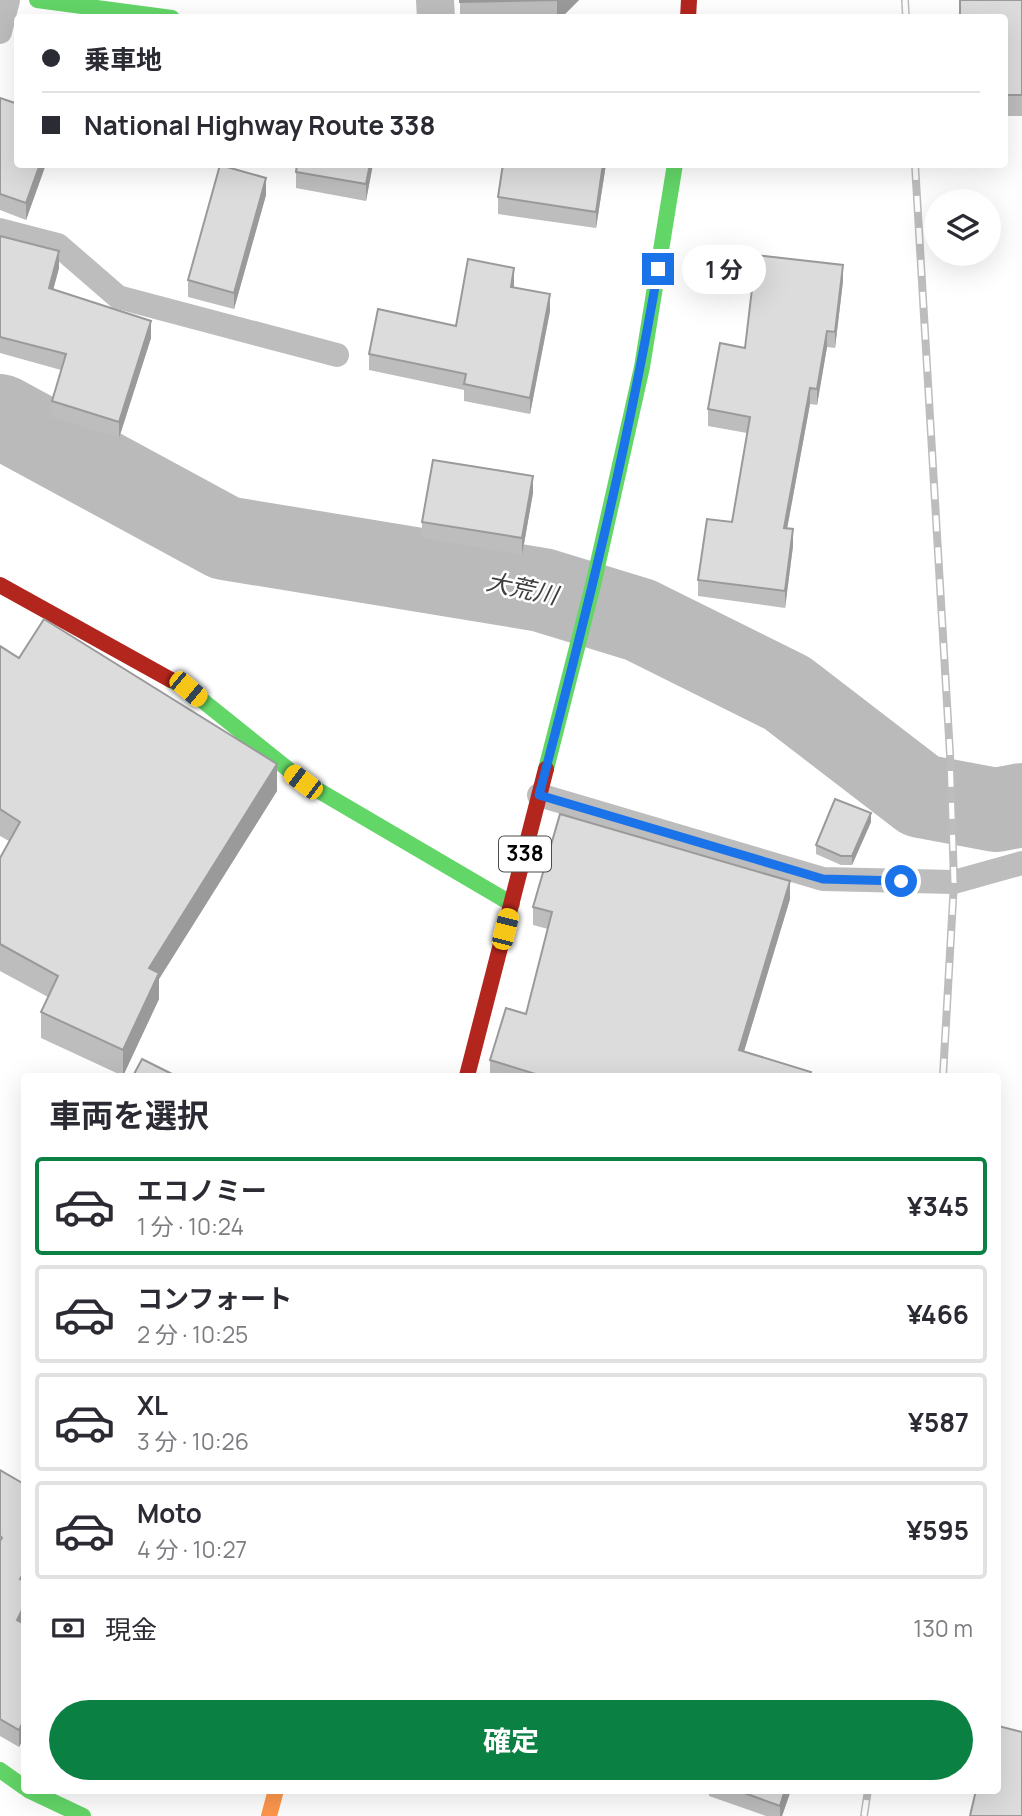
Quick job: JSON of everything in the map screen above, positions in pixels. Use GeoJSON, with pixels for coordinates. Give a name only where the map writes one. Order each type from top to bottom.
{"type":"FeatureCollection","features":[{"type":"Feature","properties":{"kind":"main road"},"geometry":{"type":"LineString","coordinates":[[37,0],[142,14]]}},
{"type":"Feature","properties":{"kind":"main road","name":"338"},"geometry":{"type":"LineString","coordinates":[[468,1073],[593,585],[642,366],[674,168]]}},
{"type":"Feature","properties":{"kind":"main road"},"geometry":{"type":"LineString","coordinates":[[0,585],[188,689],[303,782],[512,904]]}},
{"type":"Feature","properties":{"kind":"main road"},"geometry":{"type":"LineString","coordinates":[[0,1770],[21,1785]]}},
{"type":"Feature","properties":{"kind":"main road"},"geometry":{"type":"LineString","coordinates":[[37,1794],[83,1816]]}},
{"type":"Feature","properties":{"kind":"main road"},"geometry":{"type":"LineString","coordinates":[[269,1816],[275,1794]]}},
{"type":"Feature","properties":{"kind":"lane"},"geometry":{"type":"LineString","coordinates":[[0,32],[8,0]]}},
{"type":"Feature","properties":{"kind":"lane"},"geometry":{"type":"LineString","coordinates":[[0,230],[58,245],[118,297],[337,355]]}},
{"type":"Feature","properties":{"kind":"lane"},"geometry":{"type":"LineString","coordinates":[[539,795],[823,879],[954,882],[1022,863]]}},
{"type":"Feature","properties":{"kind":"building"},"geometry":{"type":"Polygon","coordinates":[[[460,0],[558,0],[460,2],[460,0]]]}},
{"type":"Feature","properties":{"kind":"building"},"geometry":{"type":"Polygon","coordinates":[[[960,0],[1022,0],[1022,95],[1008,95],[1008,14],[960,14],[960,0]]]}},
{"type":"Feature","properties":{"kind":"building"},"geometry":{"type":"Polygon","coordinates":[[[0,98],[14,103],[14,168],[39,168],[26,203],[0,194],[0,98]]]}},
{"type":"Feature","properties":{"kind":"building"},"geometry":{"type":"Polygon","coordinates":[[[219,168],[231,168],[266,178],[234,293],[188,280],[219,168]]]}},
{"type":"Feature","properties":{"kind":"building"},"geometry":{"type":"Polygon","coordinates":[[[296,168],[369,168],[366,184],[296,172],[296,168]]]}},
{"type":"Feature","properties":{"kind":"building"},"geometry":{"type":"Polygon","coordinates":[[[502,168],[602,168],[596,212],[498,197],[502,168]]]}},
{"type":"Feature","properties":{"kind":"building"},"geometry":{"type":"Polygon","coordinates":[[[0,236],[59,251],[49,288],[151,321],[119,422],[52,401],[66,354],[0,337],[0,236]]]}},
{"type":"Feature","properties":{"kind":"building"},"geometry":{"type":"Polygon","coordinates":[[[756,255],[843,265],[835,332],[827,331],[817,389],[810,388],[784,528],[793,529],[785,591],[698,580],[707,519],[732,522],[750,417],[708,409],[720,343],[745,348],[756,255]]]}},
{"type":"Feature","properties":{"kind":"building"},"geometry":{"type":"Polygon","coordinates":[[[468,259],[514,268],[511,287],[550,294],[530,398],[464,384],[466,374],[369,354],[378,309],[456,326],[468,259]]]}},
{"type":"Feature","properties":{"kind":"building"},"geometry":{"type":"Polygon","coordinates":[[[433,460],[533,476],[522,538],[422,522],[433,460]]]}},
{"type":"Feature","properties":{"kind":"building"},"geometry":{"type":"Polygon","coordinates":[[[44,619],[277,764],[149,968],[159,973],[123,1050],[41,1012],[58,976],[0,944],[0,858],[20,822],[0,809],[0,646],[19,658],[44,619]]]}},
{"type":"Feature","properties":{"kind":"building"},"geometry":{"type":"Polygon","coordinates":[[[835,799],[871,813],[852,856],[841,856],[816,845],[835,799]]]}},
{"type":"Feature","properties":{"kind":"building"},"geometry":{"type":"Polygon","coordinates":[[[560,814],[790,881],[739,1050],[810,1073],[532,1073],[490,1060],[506,1008],[526,1014],[552,912],[533,907],[560,814]]]}},
{"type":"Feature","properties":{"kind":"building"},"geometry":{"type":"Polygon","coordinates":[[[142,1059],[170,1073],[135,1073],[142,1059]]]}},
{"type":"Feature","properties":{"kind":"building"},"geometry":{"type":"Polygon","coordinates":[[[0,1470],[21,1482],[21,1612],[17,1620],[21,1622],[19,1730],[0,1719],[0,1470]]]}},
{"type":"Feature","properties":{"kind":"building"},"geometry":{"type":"Polygon","coordinates":[[[1001,1727],[1022,1732],[1022,1816],[970,1816],[975,1794],[1001,1794],[1001,1727]]]}},
{"type":"Feature","properties":{"kind":"building"},"geometry":{"type":"Polygon","coordinates":[[[747,1794],[784,1794],[780,1806],[747,1794]]]}},
{"type":"Feature","properties":{"kind":"waterway","name":"大荒川"},"geometry":{"type":"LineString","coordinates":[[0,416],[225,538],[542,590],[640,620],[787,693],[921,796],[996,810],[1022,805]]}},
{"type":"Feature","properties":{"kind":"railway"},"geometry":{"type":"LineString","coordinates":[[905,0],[906,14]]}},
{"type":"Feature","properties":{"kind":"railway"},"geometry":{"type":"LineString","coordinates":[[915,168],[950,754],[954,882],[943,1073]]}},
{"type":"Feature","properties":{"kind":"railway"},"geometry":{"type":"LineString","coordinates":[[864,1816],[867,1794]]}},
{"type":"Feature","properties":{"kind":"traffic: fast"},"geometry":{"type":"LineString","coordinates":[[37,0],[142,14]]}},
{"type":"Feature","properties":{"kind":"traffic: fast"},"geometry":{"type":"LineString","coordinates":[[546,769],[593,585],[642,367],[674,168]]}},
{"type":"Feature","properties":{"kind":"traffic: fast"},"geometry":{"type":"LineString","coordinates":[[171,680],[188,689],[304,782],[512,904]]}},
{"type":"Feature","properties":{"kind":"traffic: fast"},"geometry":{"type":"LineString","coordinates":[[0,1770],[21,1785]]}},
{"type":"Feature","properties":{"kind":"traffic: fast"},"geometry":{"type":"LineString","coordinates":[[36,1794],[83,1816]]}},
{"type":"Feature","properties":{"kind":"traffic: slow"},"geometry":{"type":"LineString","coordinates":[[269,1816],[275,1794]]}},
{"type":"Feature","properties":{"kind":"traffic: jam"},"geometry":{"type":"LineString","coordinates":[[688,14],[689,0]]}},
{"type":"Feature","properties":{"kind":"traffic: jam"},"geometry":{"type":"LineString","coordinates":[[0,585],[171,680]]}},
{"type":"Feature","properties":{"kind":"traffic: jam"},"geometry":{"type":"LineString","coordinates":[[468,1073],[546,769]]}},
{"type":"Feature","properties":{"kind":"route"},"geometry":{"type":"LineString","coordinates":[[658,269],[642,366],[593,585],[539,795],[823,879],[901,881]]}}]}
